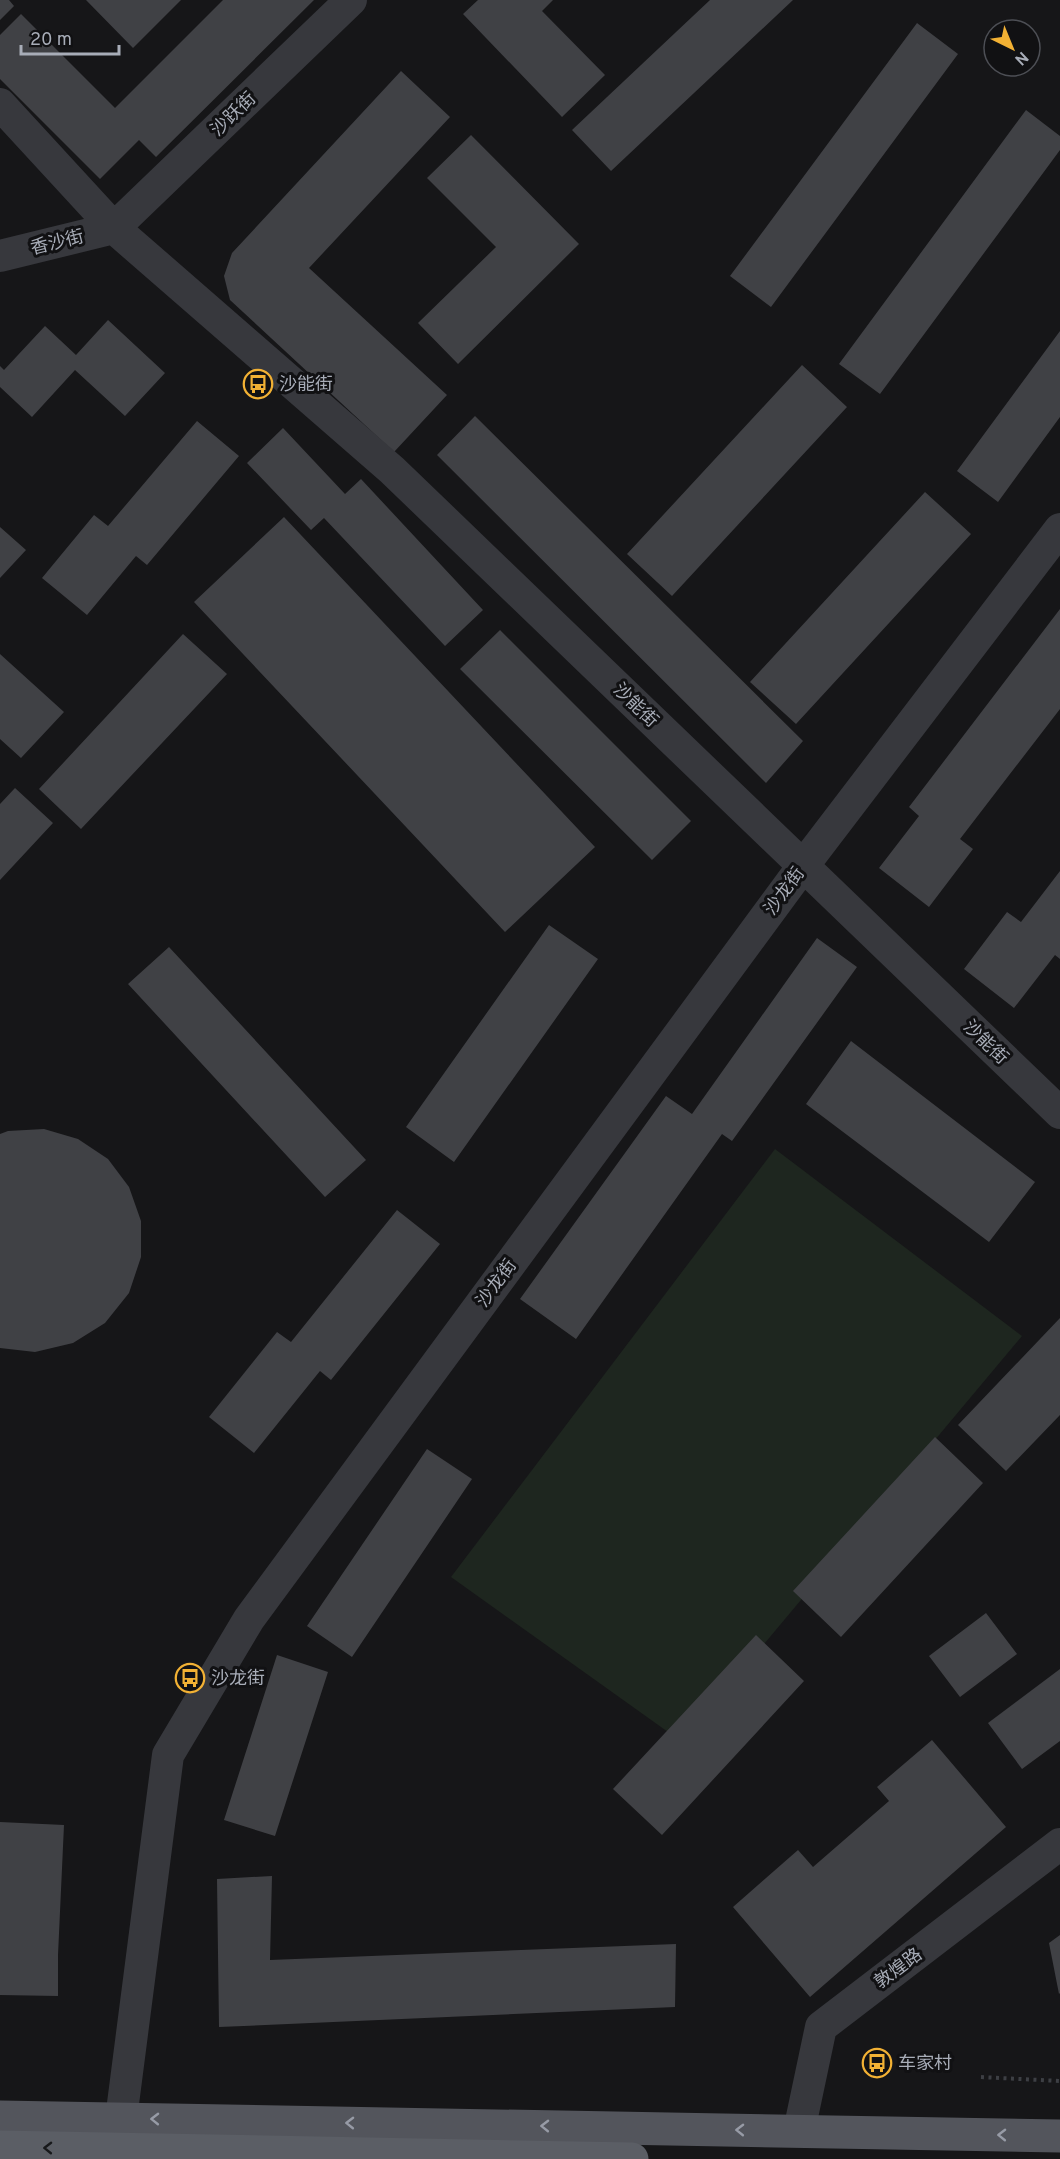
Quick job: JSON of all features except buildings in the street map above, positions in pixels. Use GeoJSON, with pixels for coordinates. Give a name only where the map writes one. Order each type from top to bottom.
{"type":"FeatureCollection","features":[{"type":"Feature","properties":{"kind":"highway"},"geometry":{"type":"LineString","coordinates":[[0,2147],[632,2159]]}},
{"type":"Feature","properties":{"kind":"main road"},"geometry":{"type":"LineString","coordinates":[[0,2117],[1060,2136]]}},
{"type":"Feature","properties":{"kind":"street","name":"沙跃街"},"geometry":{"type":"LineString","coordinates":[[114,228],[351,0]]}},
{"type":"Feature","properties":{"kind":"street","name":"沙能街"},"geometry":{"type":"LineString","coordinates":[[0,104],[114,228],[392,470],[1060,1113]]}},
{"type":"Feature","properties":{"kind":"street","name":"香沙街"},"geometry":{"type":"LineString","coordinates":[[0,256],[114,228]]}},
{"type":"Feature","properties":{"kind":"street","name":"沙龙街"},"geometry":{"type":"LineString","coordinates":[[122,2119],[168,1755],[249,1619],[803,866],[1060,529]]}},
{"type":"Feature","properties":{"kind":"street","name":"敦煌路"},"geometry":{"type":"LineString","coordinates":[[799,2131],[821,2026],[1060,1844]]}},
{"type":"Feature","properties":{"kind":"path"},"geometry":{"type":"LineString","coordinates":[[981,2077],[1060,2081]]}},
{"type":"Feature","properties":{"kind":"shaded area"},"geometry":{"type":"Polygon","coordinates":[[[775,1149],[1022,1336],[682,1742],[451,1577],[775,1149]]]}},
{"type":"Feature","properties":{"kind":"place","name":"沙能街"},"geometry":{"type":"Point","coordinates":[258,384]}},
{"type":"Feature","properties":{"kind":"place","name":"沙龙街"},"geometry":{"type":"Point","coordinates":[190,1678]}},
{"type":"Feature","properties":{"kind":"place","name":"车家村"},"geometry":{"type":"Point","coordinates":[877,2063]}}]}
